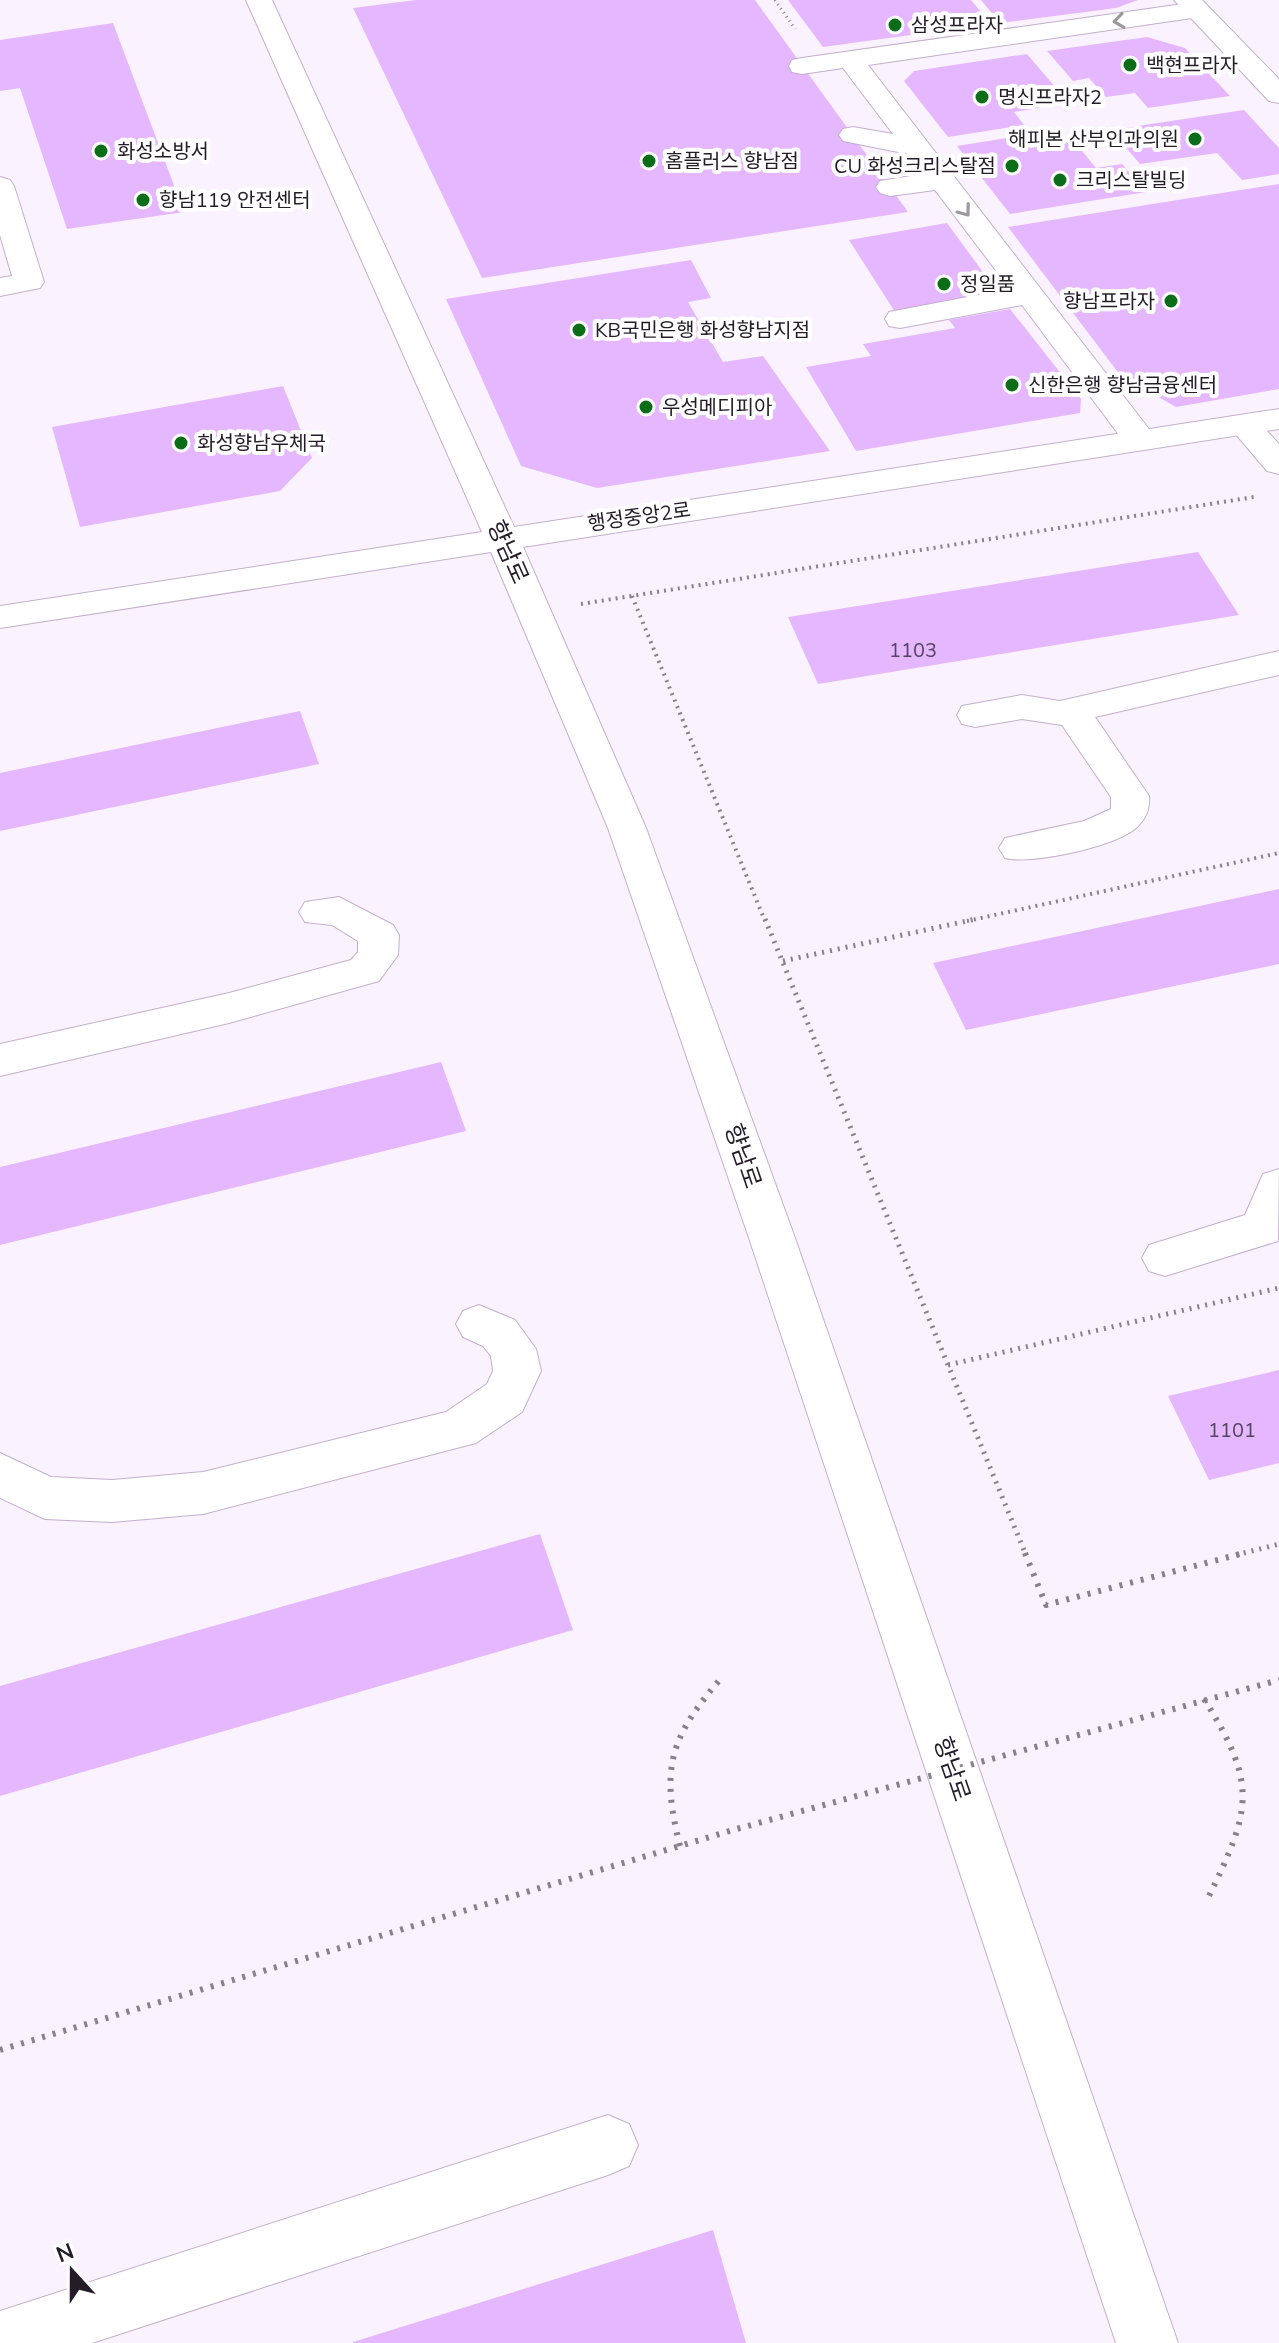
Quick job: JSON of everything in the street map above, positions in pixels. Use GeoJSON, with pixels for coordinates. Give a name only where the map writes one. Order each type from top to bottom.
{"type":"FeatureCollection","features":[{"type":"Feature","properties":{"kind":"street","name":"향남로"},"geometry":{"type":"LineString","coordinates":[[259,0],[502,538],[643,872],[767,1223],[1147,2343]]}},
{"type":"Feature","properties":{"kind":"street"},"geometry":{"type":"LineString","coordinates":[[802,66],[983,33],[1192,5],[1279,95]]}},
{"type":"Feature","properties":{"kind":"street"},"geometry":{"type":"LineString","coordinates":[[850,59],[942,180],[1028,306],[1140,440]]}},
{"type":"Feature","properties":{"kind":"street"},"geometry":{"type":"LineString","coordinates":[[853,135],[917,147]]}},
{"type":"Feature","properties":{"kind":"street"},"geometry":{"type":"LineString","coordinates":[[890,187],[942,180]]}},
{"type":"Feature","properties":{"kind":"street"},"geometry":{"type":"LineString","coordinates":[[0,186],[29,282],[0,287]]}},
{"type":"Feature","properties":{"kind":"street"},"geometry":{"type":"LineString","coordinates":[[900,319],[1028,306]]}},
{"type":"Feature","properties":{"kind":"street","name":"행정중앙2로"},"geometry":{"type":"LineString","coordinates":[[0,617],[1279,419]]}},
{"type":"Feature","properties":{"kind":"street"},"geometry":{"type":"LineString","coordinates":[[1244,425],[1279,464]]}},
{"type":"Feature","properties":{"kind":"street"},"geometry":{"type":"LineString","coordinates":[[975,715],[1022,707],[1060,713],[1072,711],[1279,663]]}},
{"type":"Feature","properties":{"kind":"street"},"geometry":{"type":"LineString","coordinates":[[1019,848],[1108,826],[1124,818],[1131,808],[1130,796],[1072,711]]}},
{"type":"Feature","properties":{"kind":"street"},"geometry":{"type":"LineString","coordinates":[[0,1060],[117,1032],[194,1018],[365,971],[378,955],[379,935],[339,911],[319,912]]}},
{"type":"Feature","properties":{"kind":"street"},"geometry":{"type":"LineString","coordinates":[[1165,1258],[1262,1228],[1279,1186]]}},
{"type":"Feature","properties":{"kind":"street"},"geometry":{"type":"LineString","coordinates":[[0,1474],[45,1498],[112,1501],[203,1493],[459,1429],[505,1398],[517,1371],[513,1349],[499,1333],[479,1324]]}},
{"type":"Feature","properties":{"kind":"street"},"geometry":{"type":"LineString","coordinates":[[0,2342],[608,2145]]}},
{"type":"Feature","properties":{"kind":"path"},"geometry":{"type":"LineString","coordinates":[[534,612],[1263,495]]}},
{"type":"Feature","properties":{"kind":"path"},"geometry":{"type":"LineString","coordinates":[[632,596],[1046,1605],[1279,1544]]}},
{"type":"Feature","properties":{"kind":"path"},"geometry":{"type":"LineString","coordinates":[[783,961],[1279,853]]}},
{"type":"Feature","properties":{"kind":"path"},"geometry":{"type":"LineString","coordinates":[[948,1365],[1279,1288]]}},
{"type":"Feature","properties":{"kind":"path"},"geometry":{"type":"LineString","coordinates":[[680,1846],[666,1786],[671,1753],[692,1710],[723,1676]]}},
{"type":"Feature","properties":{"kind":"path"},"geometry":{"type":"LineString","coordinates":[[0,2050],[680,1846],[1279,1680]]}},
{"type":"Feature","properties":{"kind":"path"},"geometry":{"type":"LineString","coordinates":[[1204,1699],[1233,1747],[1243,1783],[1238,1820],[1207,1900]]}},
{"type":"Feature","properties":{"kind":"building","name":"홈플러스 향남점"},"geometry":{"type":"Polygon","coordinates":[[[416,0],[755,0],[908,212],[482,278],[353,8],[416,0]]]}},
{"type":"Feature","properties":{"kind":"building","name":"삼성프라자"},"geometry":{"type":"Polygon","coordinates":[[[788,0],[971,0],[991,24],[823,47],[788,0]]]}},
{"type":"Feature","properties":{"kind":"building"},"geometry":{"type":"Polygon","coordinates":[[[981,0],[1138,0],[1116,8],[1000,23],[981,0]]]}},
{"type":"Feature","properties":{"kind":"building","name":"화성소방서"},"geometry":{"type":"Polygon","coordinates":[[[113,23],[184,212],[67,229],[20,88],[0,91],[0,40],[113,23]]]}},
{"type":"Feature","properties":{"kind":"building","name":"백현프라자"},"geometry":{"type":"Polygon","coordinates":[[[1147,37],[1185,48],[1230,96],[1148,108],[1135,93],[1106,97],[1089,78],[1073,81],[1047,51],[1147,37]]]}},
{"type":"Feature","properties":{"kind":"building","name":"명신프라자2"},"geometry":{"type":"Polygon","coordinates":[[[1027,54],[1062,95],[1031,99],[1039,108],[1014,112],[1024,125],[948,137],[904,81],[914,71],[1027,54]]]}},
{"type":"Feature","properties":{"kind":"building","name":"해피본 산부인과의원"},"geometry":{"type":"Polygon","coordinates":[[[1244,110],[1279,148],[1279,174],[1242,180],[1217,153],[1140,164],[1111,130],[1244,110]]]}},
{"type":"Feature","properties":{"kind":"building","name":"크리스탈빌딩"},"geometry":{"type":"Polygon","coordinates":[[[1020,136],[1030,148],[1074,141],[1096,168],[1122,164],[1146,192],[1010,214],[957,146],[1020,136]]]}},
{"type":"Feature","properties":{"kind":"building","name":"향남프라자"},"geometry":{"type":"Polygon","coordinates":[[[1279,184],[1279,389],[1176,407],[1120,375],[1008,227],[1279,184]]]}},
{"type":"Feature","properties":{"kind":"building"},"geometry":{"type":"Polygon","coordinates":[[[947,223],[999,294],[895,312],[849,240],[947,223]]]}},
{"type":"Feature","properties":{"kind":"building","name":"우성메디피아"},"geometry":{"type":"Polygon","coordinates":[[[691,260],[711,298],[688,302],[723,362],[763,356],[830,451],[597,488],[521,466],[446,299],[691,260]]]}},
{"type":"Feature","properties":{"kind":"building"},"geometry":{"type":"Polygon","coordinates":[[[1010,309],[1081,399],[1080,413],[856,451],[806,367],[871,356],[863,344],[955,328],[949,320],[1010,309]]]}},
{"type":"Feature","properties":{"kind":"building","name":"화성향남우체국"},"geometry":{"type":"Polygon","coordinates":[[[283,386],[312,458],[280,491],[80,527],[52,427],[283,386]]]}},
{"type":"Feature","properties":{"kind":"building"},"geometry":{"type":"Polygon","coordinates":[[[1198,552],[1239,615],[818,684],[788,617],[1198,552]]]}},
{"type":"Feature","properties":{"kind":"building"},"geometry":{"type":"Polygon","coordinates":[[[300,711],[319,764],[0,831],[0,773],[300,711]]]}},
{"type":"Feature","properties":{"kind":"building"},"geometry":{"type":"Polygon","coordinates":[[[1279,889],[1279,964],[966,1030],[933,963],[1279,889]]]}},
{"type":"Feature","properties":{"kind":"building"},"geometry":{"type":"Polygon","coordinates":[[[441,1062],[466,1131],[0,1245],[0,1167],[441,1062]]]}},
{"type":"Feature","properties":{"kind":"building"},"geometry":{"type":"Polygon","coordinates":[[[1279,1370],[1279,1463],[1209,1480],[1168,1396],[1279,1370]]]}},
{"type":"Feature","properties":{"kind":"building"},"geometry":{"type":"Polygon","coordinates":[[[540,1534],[573,1630],[0,1796],[0,1686],[540,1534]]]}},
{"type":"Feature","properties":{"kind":"building"},"geometry":{"type":"Polygon","coordinates":[[[713,2230],[746,2343],[353,2343],[353,2342],[713,2230]]]}},
{"type":"Feature","properties":{"kind":"place","name":"삼성프라자"},"geometry":{"type":"Point","coordinates":[895,25]}},
{"type":"Feature","properties":{"kind":"place","name":"백현프라자"},"geometry":{"type":"Point","coordinates":[1130,65]}},
{"type":"Feature","properties":{"kind":"place","name":"명신프라자2"},"geometry":{"type":"Point","coordinates":[982,97]}},
{"type":"Feature","properties":{"kind":"place","name":"해피본 산부인과의원"},"geometry":{"type":"Point","coordinates":[1195,139]}},
{"type":"Feature","properties":{"kind":"place","name":"화성소방서"},"geometry":{"type":"Point","coordinates":[101,151]}},
{"type":"Feature","properties":{"kind":"place","name":"홈플러스 향남점"},"geometry":{"type":"Point","coordinates":[649,161]}},
{"type":"Feature","properties":{"kind":"place","name":"CU 화성크리스탈점"},"geometry":{"type":"Point","coordinates":[1012,166]}},
{"type":"Feature","properties":{"kind":"place","name":"크리스탈빌딩"},"geometry":{"type":"Point","coordinates":[1060,180]}},
{"type":"Feature","properties":{"kind":"place","name":"향남119 안전센터"},"geometry":{"type":"Point","coordinates":[143,200]}},
{"type":"Feature","properties":{"kind":"place","name":"정일품"},"geometry":{"type":"Point","coordinates":[944,284]}},
{"type":"Feature","properties":{"kind":"place","name":"향남프라자"},"geometry":{"type":"Point","coordinates":[1171,301]}},
{"type":"Feature","properties":{"kind":"place","name":"KB국민은행 화성향남지점"},"geometry":{"type":"Point","coordinates":[579,330]}},
{"type":"Feature","properties":{"kind":"place","name":"신한은행 향남금융센터"},"geometry":{"type":"Point","coordinates":[1012,385]}},
{"type":"Feature","properties":{"kind":"place","name":"우성메디피아"},"geometry":{"type":"Point","coordinates":[646,407]}},
{"type":"Feature","properties":{"kind":"place","name":"화성향남우체국"},"geometry":{"type":"Point","coordinates":[181,443]}}]}
